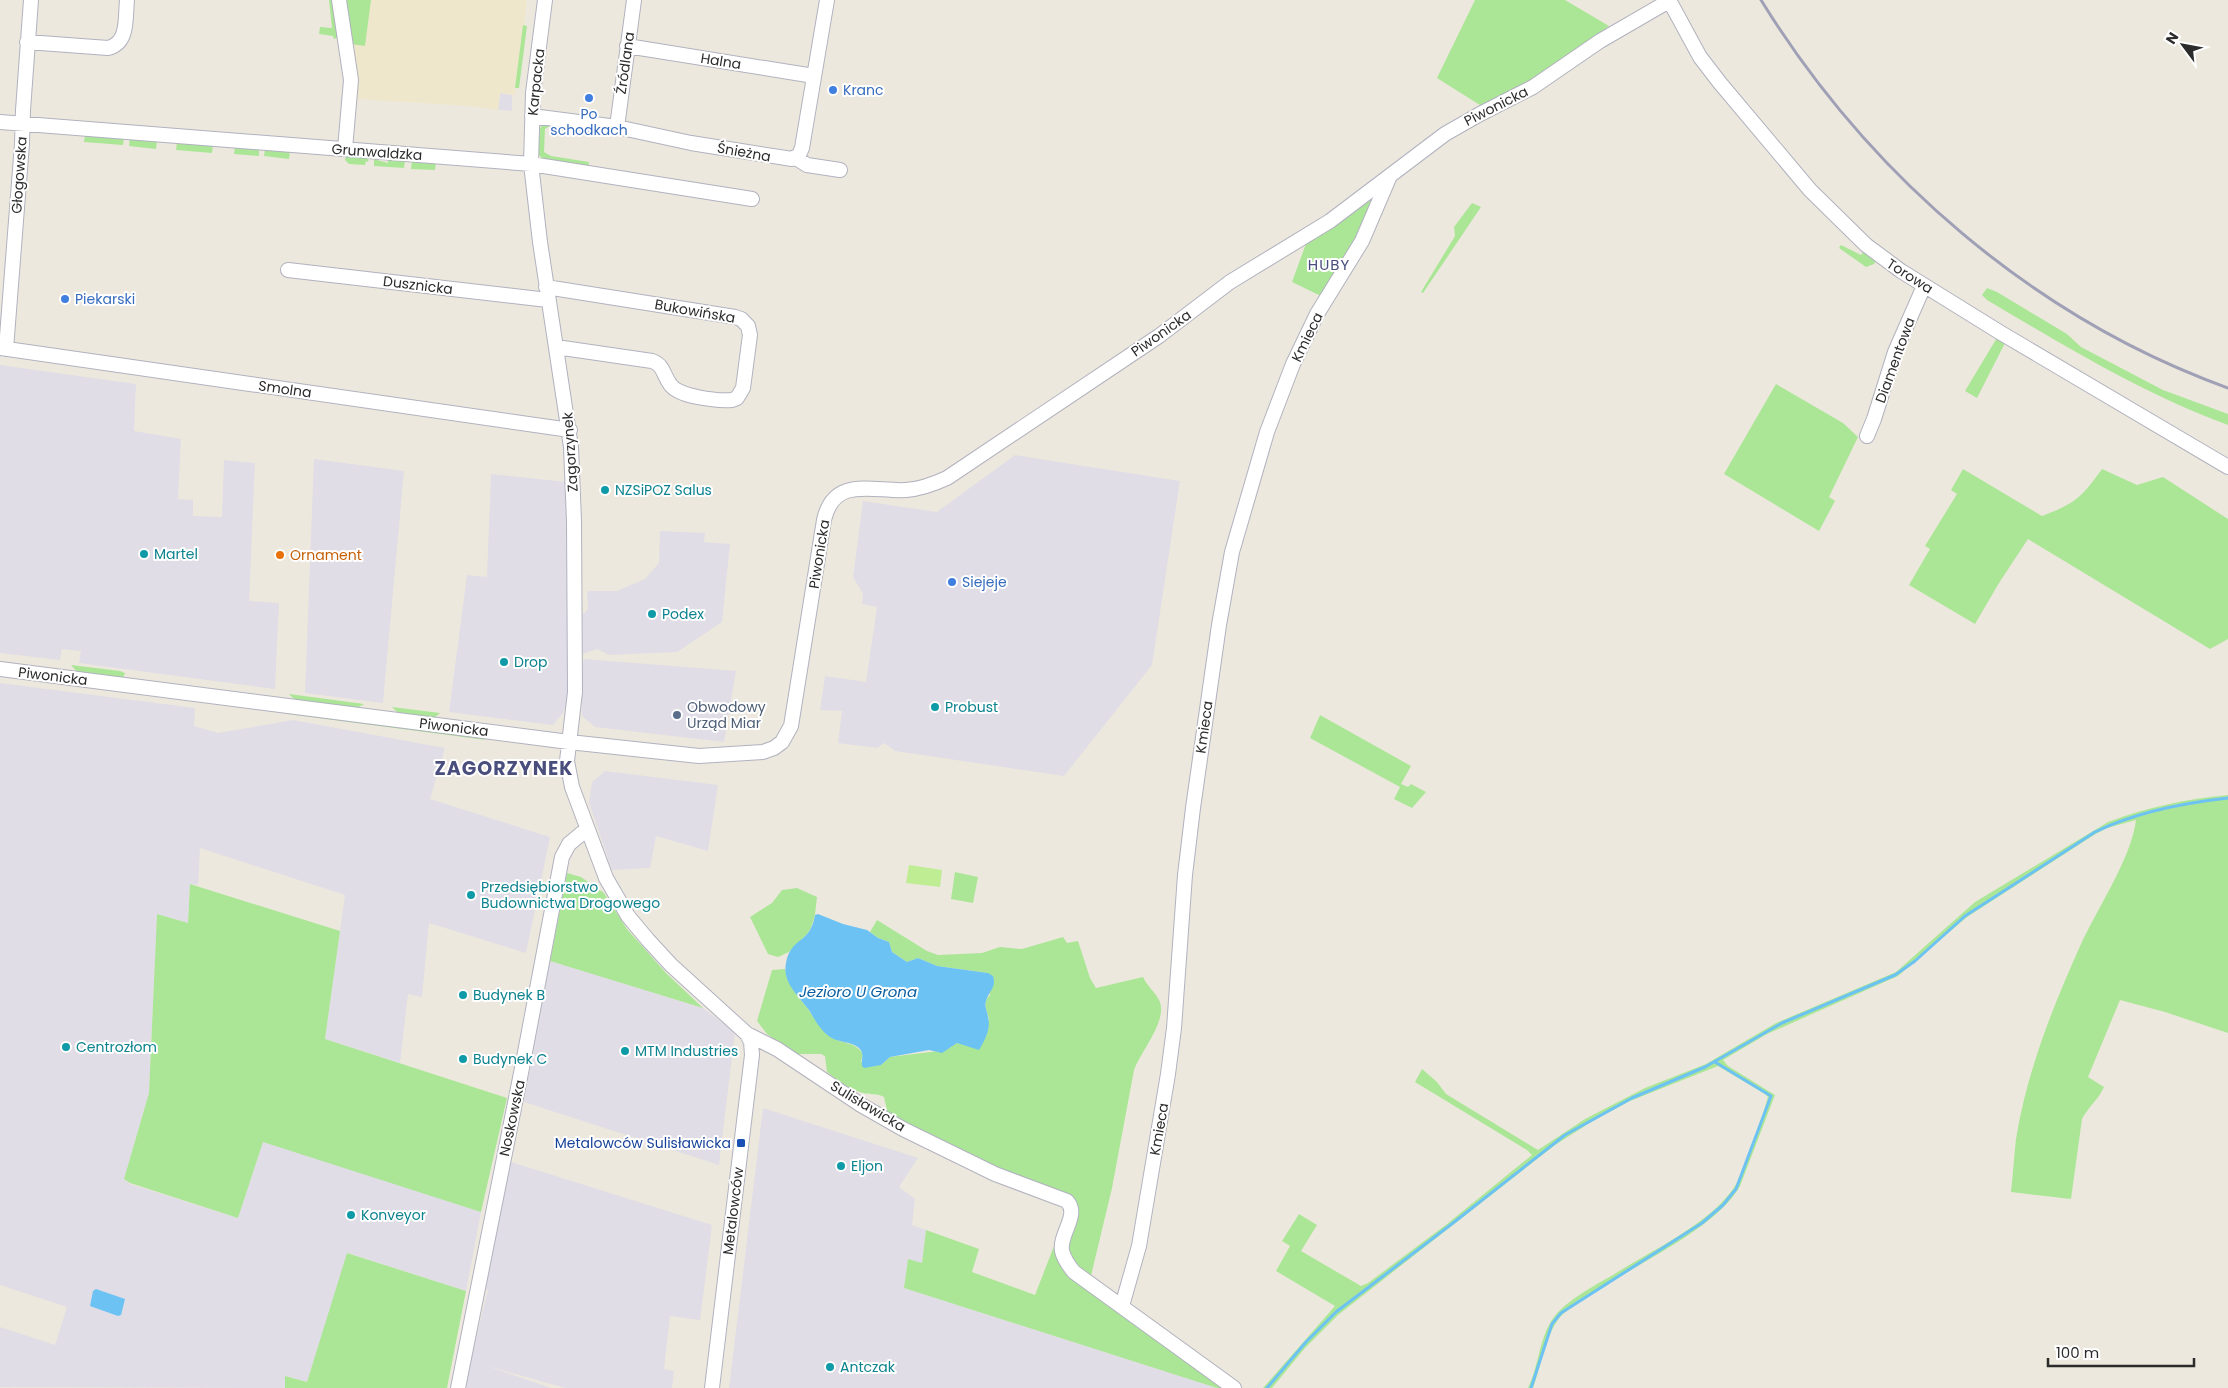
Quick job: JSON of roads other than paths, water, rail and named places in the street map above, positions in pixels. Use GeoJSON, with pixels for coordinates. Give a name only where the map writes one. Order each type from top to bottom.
{"type":"FeatureCollection","features":[{"type":"Feature","properties":{"kind":"street","name":"Głogowska"},"geometry":{"type":"LineString","coordinates":[[3,349],[22,144],[31,0]]}},
{"type":"Feature","properties":{"kind":"street"},"geometry":{"type":"LineString","coordinates":[[27,42],[108,48],[114,46],[122,39],[124,33],[127,0]]}},
{"type":"Feature","properties":{"kind":"street"},"geometry":{"type":"LineString","coordinates":[[339,0],[351,80],[344,149]]}},
{"type":"Feature","properties":{"kind":"street","name":"Karpacka"},"geometry":{"type":"LineString","coordinates":[[532,164],[532,116],[545,0]]}},
{"type":"Feature","properties":{"kind":"street","name":"Źródlana"},"geometry":{"type":"LineString","coordinates":[[617,127],[634,0]]}},
{"type":"Feature","properties":{"kind":"street"},"geometry":{"type":"LineString","coordinates":[[796,158],[802,148],[827,0]]}},
{"type":"Feature","properties":{"kind":"street","name":"Piwonicka"},"geometry":{"type":"LineString","coordinates":[[0,669],[569,742],[699,756],[749,754],[774,748],[782,742],[791,726],[824,520],[826,512],[834,499],[850,490],[868,488],[907,490],[920,488],[947,478],[1159,336],[1230,282],[1330,221],[1451,130],[1533,87],[1583,52],[1669,0]]}},
{"type":"Feature","properties":{"kind":"street","name":"Torowa"},"geometry":{"type":"LineString","coordinates":[[1669,0],[1694,46],[1708,67],[1810,190],[1866,246],[1924,286],[2228,467]]}},
{"type":"Feature","properties":{"kind":"street","name":"Halna"},"geometry":{"type":"LineString","coordinates":[[628,46],[814,76]]}},
{"type":"Feature","properties":{"kind":"street","name":"Śnieżna"},"geometry":{"type":"LineString","coordinates":[[532,116],[617,127],[699,145],[788,160],[796,158],[806,165],[840,170]]}},
{"type":"Feature","properties":{"kind":"street","name":"Grunwaldzka"},"geometry":{"type":"LineString","coordinates":[[0,122],[532,164],[752,199]]}},
{"type":"Feature","properties":{"kind":"street","name":"Zagorzynek"},"geometry":{"type":"LineString","coordinates":[[532,164],[547,293],[570,430],[574,521],[575,692],[569,742]]}},
{"type":"Feature","properties":{"kind":"street","name":"Kmieca"},"geometry":{"type":"LineString","coordinates":[[1122,1306],[1140,1238],[1168,1074],[1174,1028],[1185,875],[1192,817],[1217,635],[1232,552],[1266,432],[1293,364],[1317,314],[1343,275],[1362,241],[1389,177]]}},
{"type":"Feature","properties":{"kind":"street","name":"Dusznicka"},"geometry":{"type":"LineString","coordinates":[[288,270],[547,293]]}},
{"type":"Feature","properties":{"kind":"street","name":"Diamentowa"},"geometry":{"type":"LineString","coordinates":[[1867,436],[1894,352],[1924,286]]}},
{"type":"Feature","properties":{"kind":"street","name":"Bukowińska"},"geometry":{"type":"LineString","coordinates":[[547,293],[735,317],[745,322],[750,336],[743,388],[737,398],[732,400],[677,392],[670,385],[661,366],[652,361],[556,347]]}},
{"type":"Feature","properties":{"kind":"street","name":"Smolna"},"geometry":{"type":"LineString","coordinates":[[3,349],[570,430]]}},
{"type":"Feature","properties":{"kind":"street","name":"Sulisławicka"},"geometry":{"type":"LineString","coordinates":[[569,742],[567,754],[570,778],[606,878],[628,916],[671,965],[747,1034],[785,1054],[868,1109],[903,1129],[995,1174],[1067,1201],[1072,1208],[1072,1214],[1062,1244],[1064,1257],[1082,1280],[1122,1306],[1234,1388]]}},
{"type":"Feature","properties":{"kind":"street","name":"Noskowska"},"geometry":{"type":"LineString","coordinates":[[458,1388],[562,857],[569,844],[587,829]]}},
{"type":"Feature","properties":{"kind":"street","name":"Metalowców"},"geometry":{"type":"LineString","coordinates":[[712,1388],[752,1055],[751,1042],[747,1034]]}},
{"type":"Feature","properties":{"kind":"water","name":"Jezioro U Grona"},"geometry":{"type":"Polygon","coordinates":[[[818,914],[843,924],[867,930],[878,938],[889,942],[892,952],[907,962],[918,958],[937,966],[988,973],[993,976],[994,984],[985,1003],[989,1021],[988,1030],[979,1050],[957,1043],[942,1053],[929,1050],[890,1057],[881,1065],[864,1068],[862,1066],[862,1052],[859,1048],[834,1039],[823,1031],[792,989],[786,977],[786,963],[790,951],[807,934],[812,926],[815,915],[818,914]]]}},
{"type":"Feature","properties":{"kind":"water"},"geometry":{"type":"Polygon","coordinates":[[[96,1289],[125,1299],[121,1315],[118,1316],[90,1306],[93,1291],[96,1289]]]}},
{"type":"Feature","properties":{"kind":"waterway"},"geometry":{"type":"LineString","coordinates":[[1267,1388],[1306,1342],[1336,1312],[1565,1135],[1632,1098],[1705,1067],[1782,1023],[1895,975],[1915,961],[1965,916],[2095,832],[2127,819],[2160,809],[2228,798]]}},
{"type":"Feature","properties":{"kind":"waterway"},"geometry":{"type":"LineString","coordinates":[[1531,1388],[1552,1324],[1561,1313],[1702,1223],[1723,1205],[1736,1189],[1771,1096],[1715,1062]]}},
{"type":"Feature","properties":{"kind":"railway"},"geometry":{"type":"LineString","coordinates":[[1761,0],[1804,64],[1852,125],[1905,181],[1962,233],[2023,281],[2088,322],[2157,358],[2228,388]]}},
{"type":"Feature","properties":{"kind":"place","name":"Kranc"},"geometry":{"type":"Point","coordinates":[833,90]}},
{"type":"Feature","properties":{"kind":"place","name":"Po schodkach"},"geometry":{"type":"Point","coordinates":[589,98]}},
{"type":"Feature","properties":{"kind":"place","name":"Piekarski"},"geometry":{"type":"Point","coordinates":[65,299]}},
{"type":"Feature","properties":{"kind":"place","name":"NZSiPOZ Salus"},"geometry":{"type":"Point","coordinates":[605,490]}},
{"type":"Feature","properties":{"kind":"place","name":"Martel"},"geometry":{"type":"Point","coordinates":[144,554]}},
{"type":"Feature","properties":{"kind":"place","name":"Ornament"},"geometry":{"type":"Point","coordinates":[280,555]}},
{"type":"Feature","properties":{"kind":"place","name":"Siejeje"},"geometry":{"type":"Point","coordinates":[952,582]}},
{"type":"Feature","properties":{"kind":"place","name":"Podex"},"geometry":{"type":"Point","coordinates":[652,614]}},
{"type":"Feature","properties":{"kind":"place","name":"Drop"},"geometry":{"type":"Point","coordinates":[504,662]}},
{"type":"Feature","properties":{"kind":"place","name":"Probust"},"geometry":{"type":"Point","coordinates":[935,707]}},
{"type":"Feature","properties":{"kind":"place","name":"Obwodowy Urząd Miar"},"geometry":{"type":"Point","coordinates":[677,715]}},
{"type":"Feature","properties":{"kind":"place","name":"Przedsiębiorstwo Budownictwa Drogowego"},"geometry":{"type":"Point","coordinates":[471,895]}},
{"type":"Feature","properties":{"kind":"place","name":"Budynek B"},"geometry":{"type":"Point","coordinates":[463,995]}},
{"type":"Feature","properties":{"kind":"place","name":"Centrozłom"},"geometry":{"type":"Point","coordinates":[66,1047]}},
{"type":"Feature","properties":{"kind":"place","name":"MTM Industries"},"geometry":{"type":"Point","coordinates":[625,1051]}},
{"type":"Feature","properties":{"kind":"place","name":"Budynek C"},"geometry":{"type":"Point","coordinates":[463,1059]}},
{"type":"Feature","properties":{"kind":"place","name":"Metalowców Sulisławicka"},"geometry":{"type":"Point","coordinates":[741,1143]}},
{"type":"Feature","properties":{"kind":"place","name":"Eljon"},"geometry":{"type":"Point","coordinates":[841,1166]}},
{"type":"Feature","properties":{"kind":"place","name":"Konveyor"},"geometry":{"type":"Point","coordinates":[351,1215]}},
{"type":"Feature","properties":{"kind":"place","name":"Antczak"},"geometry":{"type":"Point","coordinates":[830,1367]}},
{"type":"Feature","properties":{"kind":"district","name":"HUBY"},"geometry":{"type":"Point","coordinates":[1329,264]}},
{"type":"Feature","properties":{"kind":"district","name":"ZAGORZYNEK"},"geometry":{"type":"Point","coordinates":[504,768]}}]}
